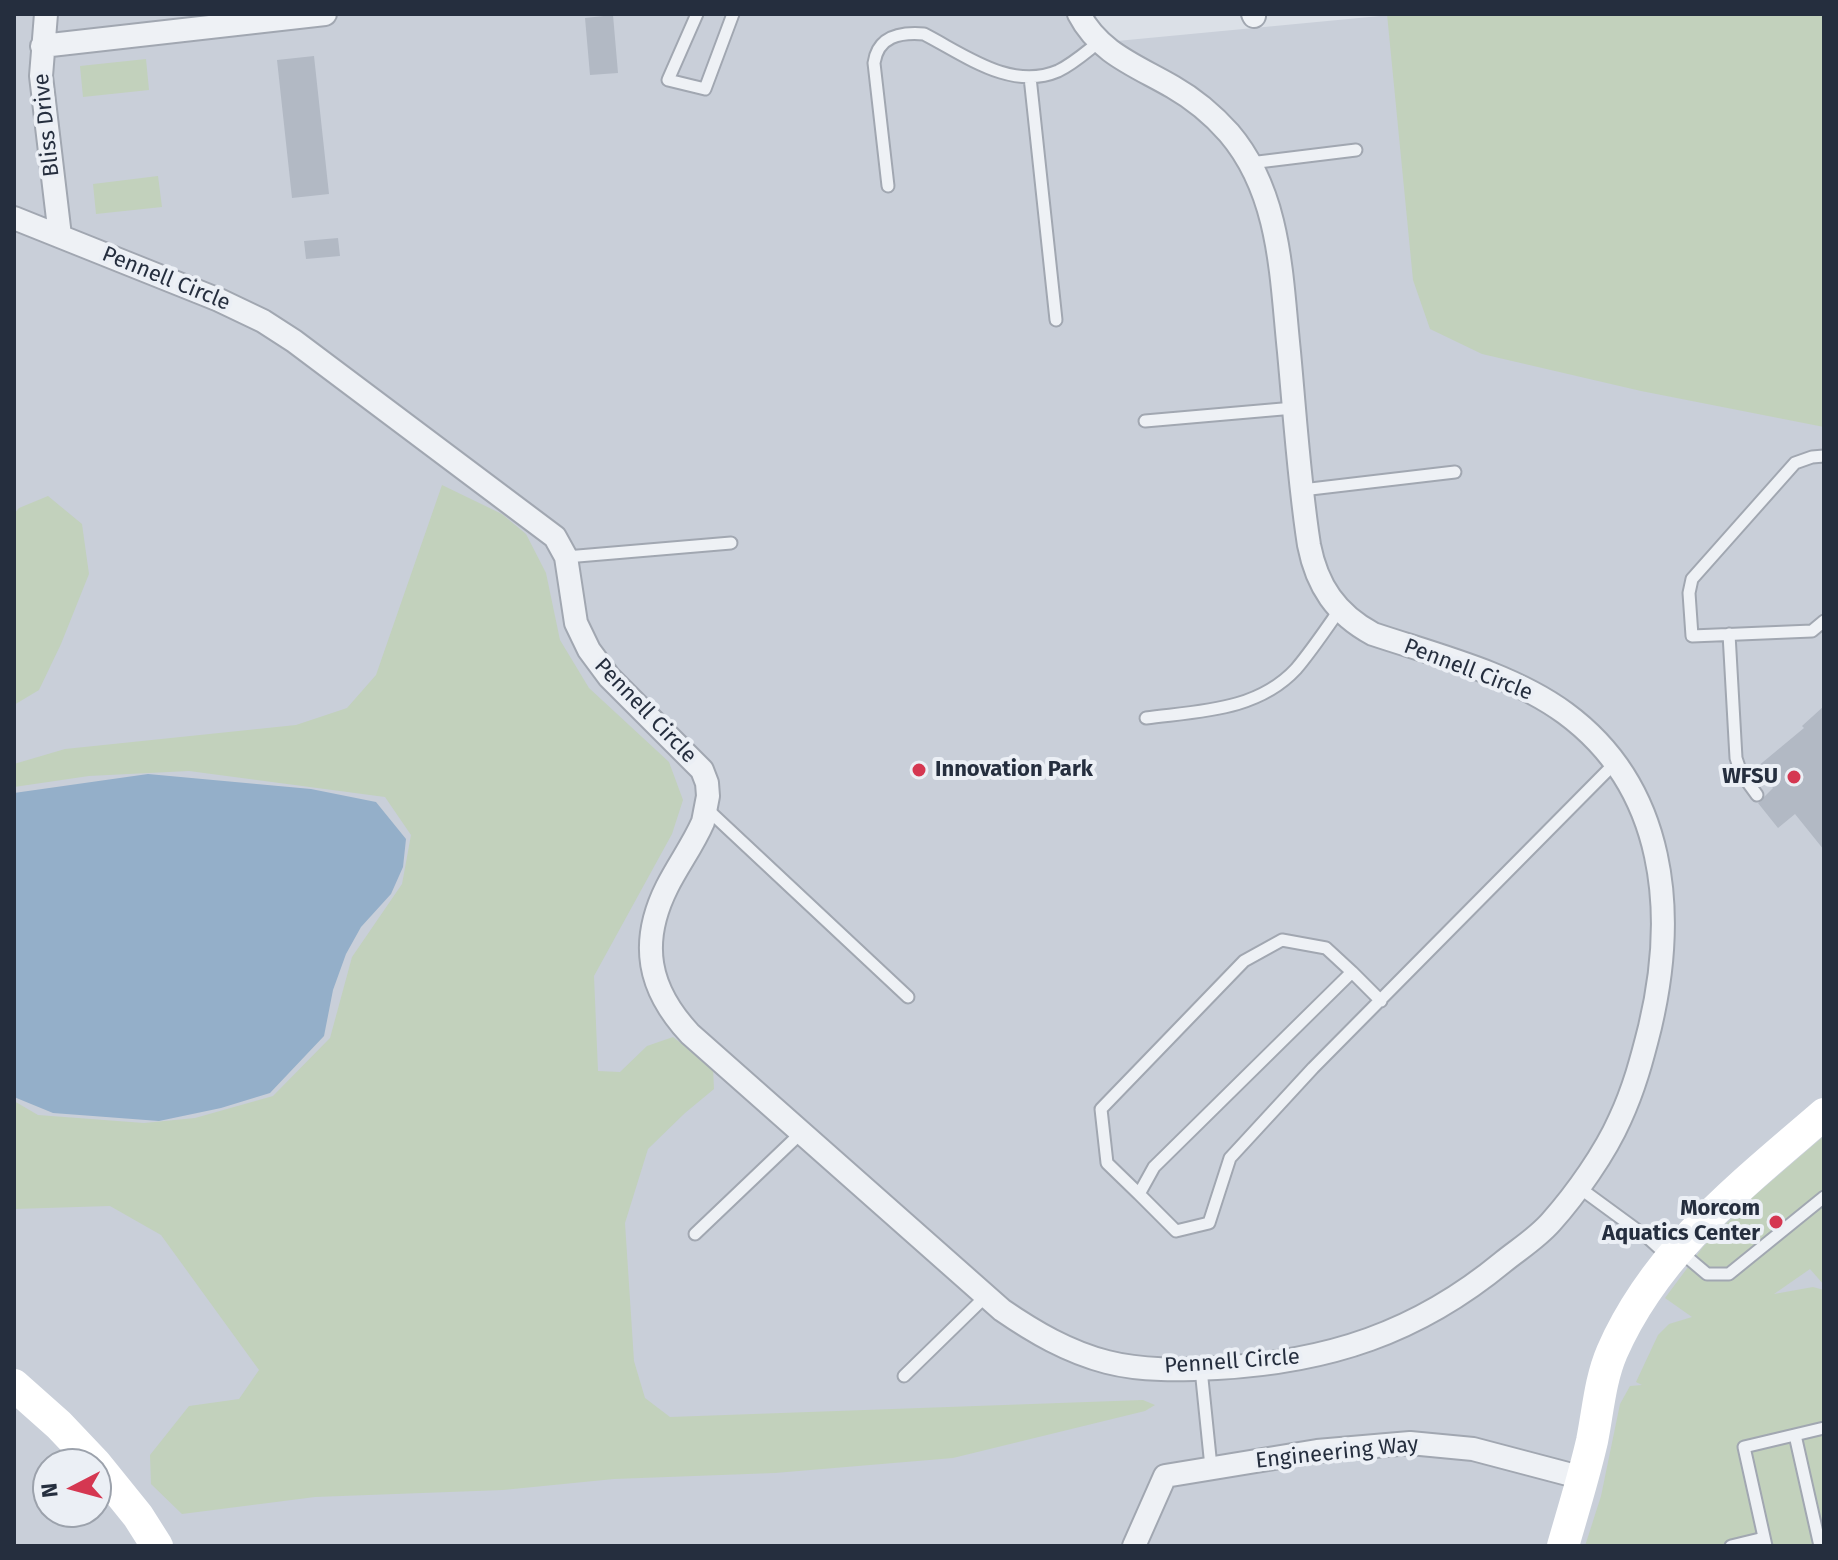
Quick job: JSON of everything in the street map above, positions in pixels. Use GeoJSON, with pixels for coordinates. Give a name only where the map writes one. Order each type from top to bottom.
{"type":"FeatureCollection","features":[{"type":"Feature","properties":{"kind":"street","name":"Bliss Drive"},"geometry":{"type":"LineString","coordinates":[[46,14],[41,76],[60,236]]}},
{"type":"Feature","properties":{"kind":"street"},"geometry":{"type":"LineString","coordinates":[[42,46],[325,14]]}},
{"type":"Feature","properties":{"kind":"street","name":"Pennell Circle"},"geometry":{"type":"LineString","coordinates":[[14,218],[219,300],[279,331],[555,537],[566,557],[574,615],[589,650],[609,677],[702,770],[707,783],[707,809],[698,834],[668,886],[653,923],[651,955],[656,984],[664,1002],[690,1034],[986,1296],[1026,1327],[1077,1352],[1135,1367],[1201,1369],[1270,1363],[1330,1353],[1377,1338],[1432,1313],[1470,1289],[1548,1225],[1612,1135],[1639,1072],[1657,995],[1663,957],[1663,890],[1658,862],[1639,805],[1614,764],[1567,714],[1494,676],[1373,634],[1353,623],[1314,571],[1302,490],[1277,239],[1270,211],[1249,163],[1230,135],[1196,101],[1119,58],[1099,42],[1086,28],[1079,14]]}},
{"type":"Feature","properties":{"kind":"street"},"geometry":{"type":"LineString","coordinates":[[1563,1546],[1583,1478],[1611,1354],[1629,1320],[1674,1254],[1718,1205],[1824,1114]]}},
{"type":"Feature","properties":{"kind":"street"},"geometry":{"type":"LineString","coordinates":[[14,1385],[81,1448]]}},
{"type":"Feature","properties":{"kind":"street","name":"Engineering Way"},"geometry":{"type":"LineString","coordinates":[[1134,1546],[1165,1476],[1211,1467],[1331,1450],[1410,1443],[1473,1449],[1583,1478]]}},
{"type":"Feature","properties":{"kind":"street"},"geometry":{"type":"LineString","coordinates":[[112,1483],[157,1546]]}},
{"type":"Feature","properties":{"kind":"lane"},"geometry":{"type":"LineString","coordinates":[[697,14],[668,80],[705,89],[733,14]]}},
{"type":"Feature","properties":{"kind":"lane"},"geometry":{"type":"LineString","coordinates":[[888,186],[874,63],[880,44],[887,39],[910,33],[924,34],[1013,77],[1030,77],[1060,70],[1099,42]]}},
{"type":"Feature","properties":{"kind":"lane"},"geometry":{"type":"LineString","coordinates":[[1030,77],[1056,320]]}},
{"type":"Feature","properties":{"kind":"lane"},"geometry":{"type":"LineString","coordinates":[[1249,163],[1356,150]]}},
{"type":"Feature","properties":{"kind":"lane"},"geometry":{"type":"LineString","coordinates":[[1145,421],[1294,408]]}},
{"type":"Feature","properties":{"kind":"lane"},"geometry":{"type":"LineString","coordinates":[[1824,456],[1795,463],[1692,579],[1689,593],[1692,636],[1812,631],[1824,621]]}},
{"type":"Feature","properties":{"kind":"lane"},"geometry":{"type":"LineString","coordinates":[[1302,490],[1455,472]]}},
{"type":"Feature","properties":{"kind":"lane"},"geometry":{"type":"LineString","coordinates":[[566,557],[731,543]]}},
{"type":"Feature","properties":{"kind":"lane"},"geometry":{"type":"LineString","coordinates":[[1146,718],[1230,706],[1261,696],[1294,670],[1340,609]]}},
{"type":"Feature","properties":{"kind":"lane"},"geometry":{"type":"LineString","coordinates":[[1729,634],[1736,758],[1741,773],[1757,795]]}},
{"type":"Feature","properties":{"kind":"lane"},"geometry":{"type":"LineString","coordinates":[[1381,1001],[1326,948],[1282,940],[1244,961],[1101,1109],[1107,1163],[1176,1231],[1209,1223],[1230,1158],[1313,1068],[1381,1001],[1614,764]]}},
{"type":"Feature","properties":{"kind":"lane"},"geometry":{"type":"LineString","coordinates":[[707,809],[908,997]]}},
{"type":"Feature","properties":{"kind":"lane"},"geometry":{"type":"LineString","coordinates":[[1139,1194],[1154,1167],[1352,972]]}},
{"type":"Feature","properties":{"kind":"lane"},"geometry":{"type":"LineString","coordinates":[[695,1234],[802,1132]]}},
{"type":"Feature","properties":{"kind":"lane"},"geometry":{"type":"LineString","coordinates":[[1577,1186],[1648,1238],[1707,1274],[1729,1274],[1824,1197]]}},
{"type":"Feature","properties":{"kind":"lane"},"geometry":{"type":"LineString","coordinates":[[904,1376],[986,1296]]}},
{"type":"Feature","properties":{"kind":"lane"},"geometry":{"type":"LineString","coordinates":[[1201,1369],[1211,1467]]}},
{"type":"Feature","properties":{"kind":"lane"},"geometry":{"type":"LineString","coordinates":[[1731,1546],[1765,1542],[1744,1447],[1824,1428]]}},
{"type":"Feature","properties":{"kind":"lane"},"geometry":{"type":"LineString","coordinates":[[1795,1435],[1820,1546]]}},
{"type":"Feature","properties":{"kind":"shaded area","name":"Innovation Park"},"geometry":{"type":"Polygon","coordinates":[[[15,14],[1096,14],[1097,24],[1117,41],[1401,14],[1824,14],[1824,1546],[14,1546],[15,14]]]}},
{"type":"Feature","properties":{"kind":"green space"},"geometry":{"type":"Polygon","coordinates":[[[1387,14],[1824,14],[1824,427],[1641,391],[1482,354],[1430,329],[1413,280],[1387,14]]]}},
{"type":"Feature","properties":{"kind":"green space"},"geometry":{"type":"Polygon","coordinates":[[[146,59],[149,90],[83,97],[80,66],[146,59]]]}},
{"type":"Feature","properties":{"kind":"green space"},"geometry":{"type":"Polygon","coordinates":[[[158,176],[162,207],[96,214],[93,184],[158,176]]]}},
{"type":"Feature","properties":{"kind":"green space"},"geometry":{"type":"Polygon","coordinates":[[[442,485],[502,514],[526,534],[546,573],[560,640],[589,688],[669,762],[683,800],[672,834],[594,976],[598,1071],[620,1072],[647,1046],[673,1037],[713,1067],[714,1089],[648,1149],[625,1223],[634,1361],[645,1398],[670,1417],[1143,1400],[1155,1405],[1145,1411],[953,1458],[775,1473],[614,1479],[503,1490],[315,1497],[182,1514],[151,1484],[150,1455],[189,1406],[239,1399],[259,1370],[161,1235],[110,1206],[14,1209],[14,1101],[38,1115],[144,1123],[195,1118],[273,1096],[330,1038],[352,957],[402,884],[411,835],[385,797],[189,771],[89,776],[14,787],[14,764],[65,749],[296,725],[347,708],[376,675],[442,485]]]}},
{"type":"Feature","properties":{"kind":"green space"},"geometry":{"type":"Polygon","coordinates":[[[48,496],[82,524],[89,574],[39,690],[14,705],[14,514],[19,508],[48,496]]]}},
{"type":"Feature","properties":{"kind":"green space"},"geometry":{"type":"Polygon","coordinates":[[[1824,1136],[1824,1285],[1810,1269],[1774,1294],[1813,1287],[1824,1290],[1824,1546],[1585,1546],[1601,1496],[1620,1404],[1630,1386],[1642,1385],[1636,1382],[1658,1335],[1669,1324],[1692,1317],[1665,1298],[1703,1247],[1752,1198],[1824,1136]]]}},
{"type":"Feature","properties":{"kind":"water"},"geometry":{"type":"Polygon","coordinates":[[[148,774],[311,789],[376,802],[406,839],[403,867],[391,894],[361,927],[346,954],[333,990],[324,1036],[270,1093],[221,1108],[159,1121],[53,1113],[14,1097],[14,793],[148,774]]]}},
{"type":"Feature","properties":{"kind":"building"},"geometry":{"type":"Polygon","coordinates":[[[613,15],[618,73],[590,75],[585,18],[613,15]]]}},
{"type":"Feature","properties":{"kind":"building"},"geometry":{"type":"Polygon","coordinates":[[[314,56],[329,194],[292,198],[277,60],[314,56]]]}},
{"type":"Feature","properties":{"kind":"building"},"geometry":{"type":"Polygon","coordinates":[[[338,238],[340,256],[306,259],[304,241],[338,238]]]}},
{"type":"Feature","properties":{"kind":"building","name":"WFSU"},"geometry":{"type":"Polygon","coordinates":[[[1824,706],[1824,850],[1795,814],[1778,828],[1758,803],[1773,788],[1757,767],[1804,728],[1802,726],[1824,706]]]}},
{"type":"Feature","properties":{"kind":"place","name":"Innovation Park"},"geometry":{"type":"Point","coordinates":[919,770]}},
{"type":"Feature","properties":{"kind":"place","name":"WFSU"},"geometry":{"type":"Point","coordinates":[1794,777]}},
{"type":"Feature","properties":{"kind":"place","name":"Morcom Aquatics Center"},"geometry":{"type":"Point","coordinates":[1776,1222]}}]}
